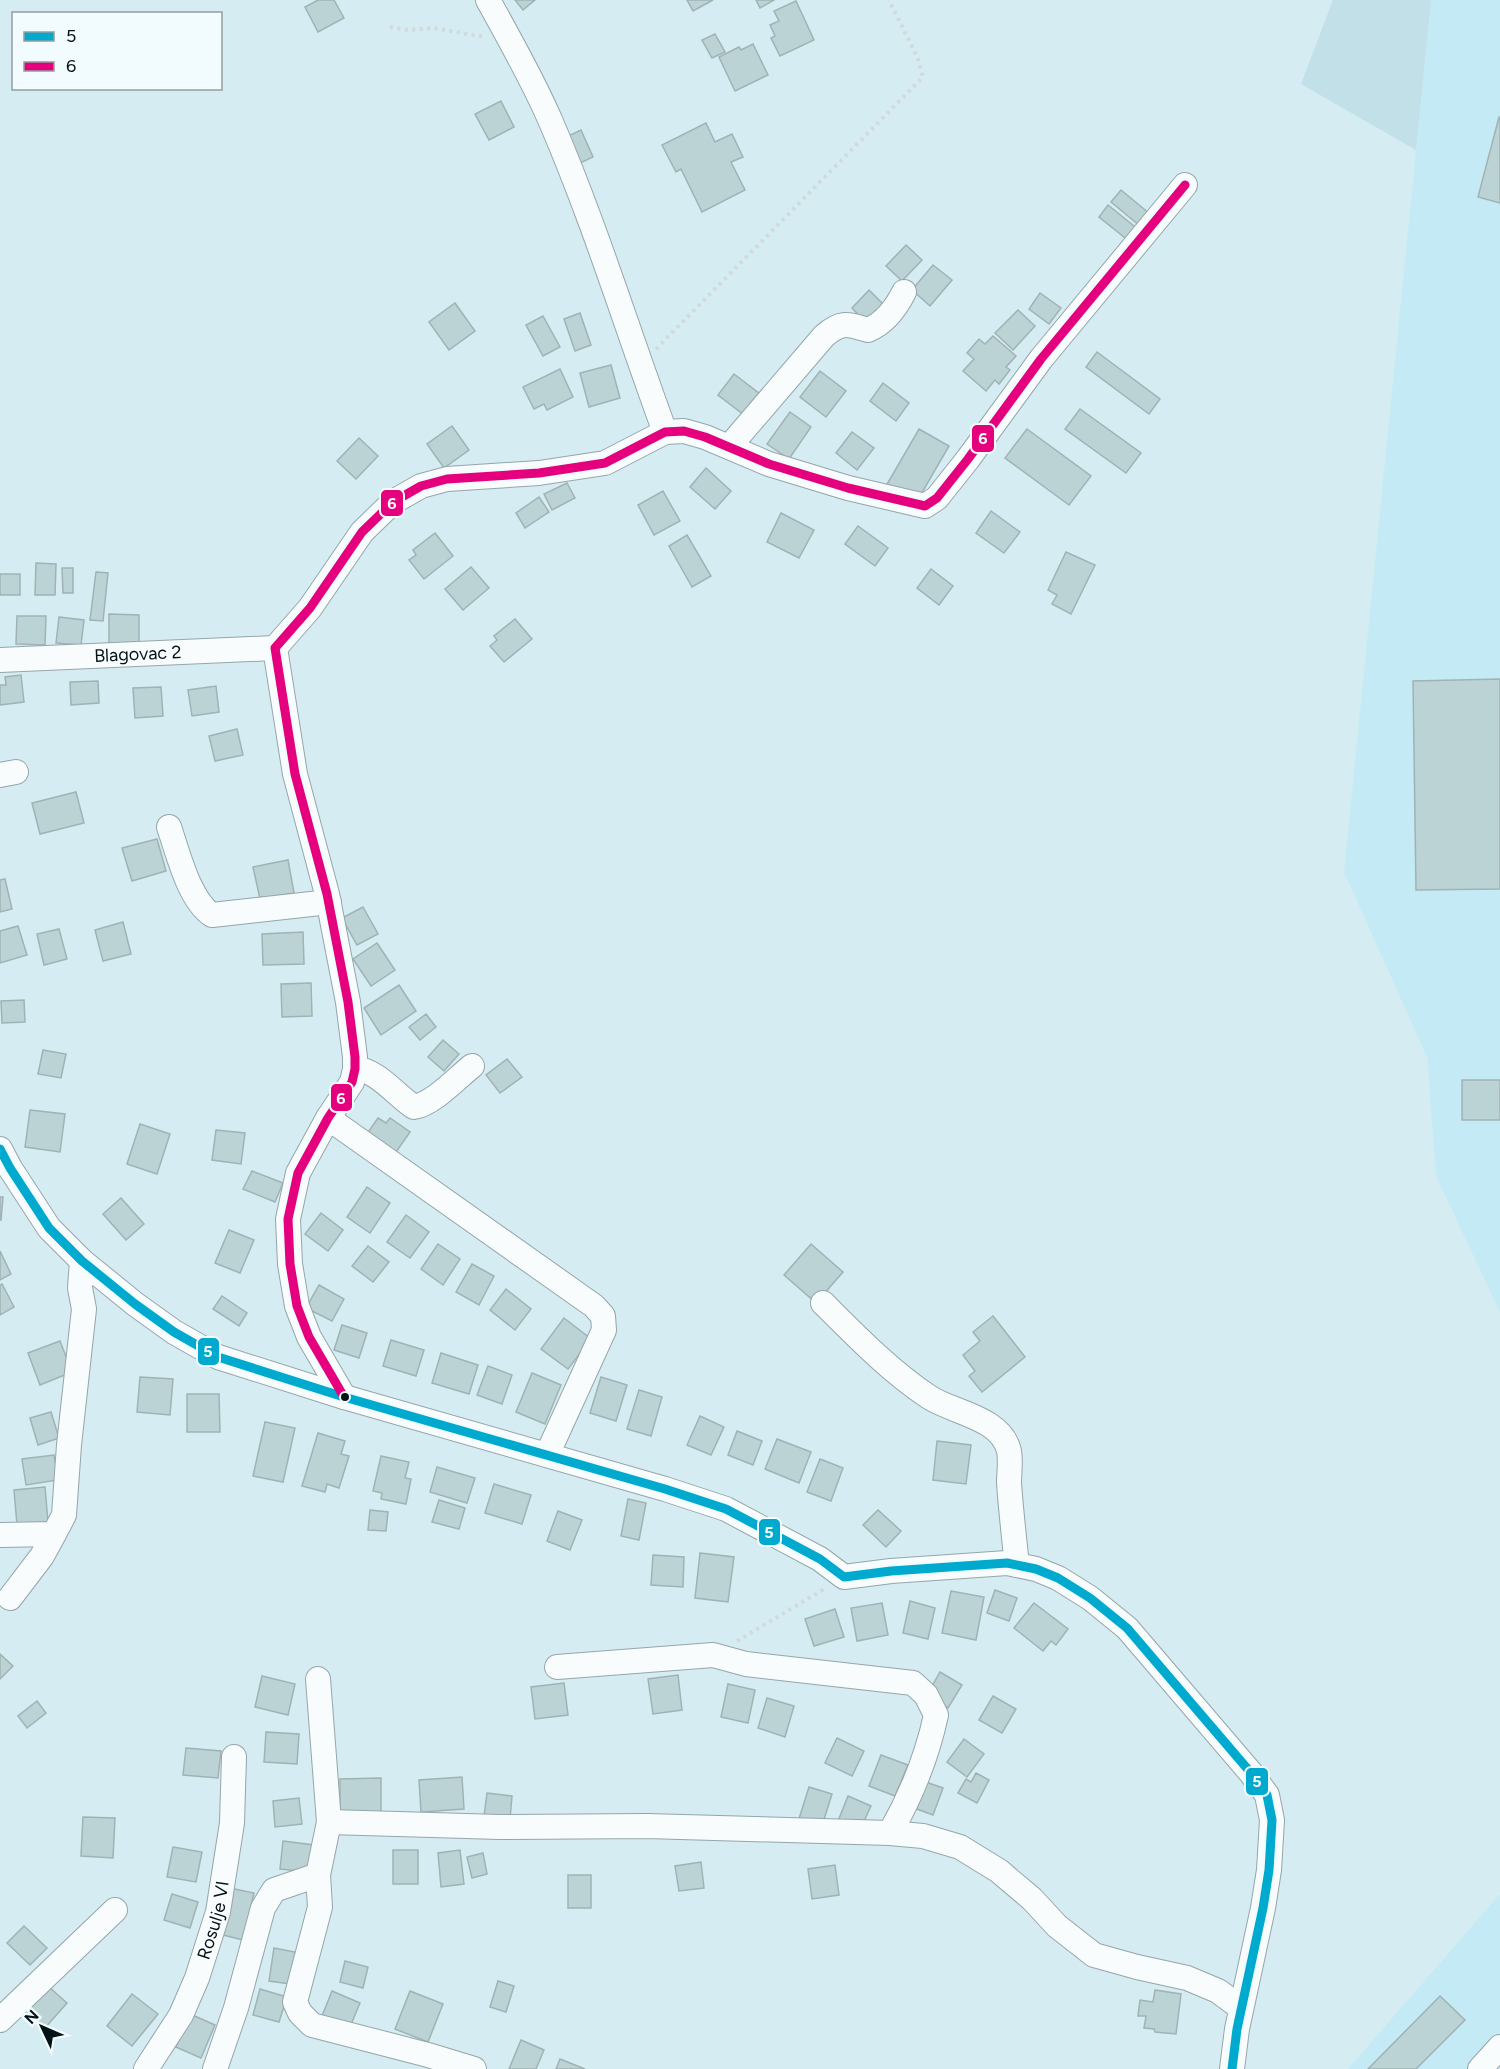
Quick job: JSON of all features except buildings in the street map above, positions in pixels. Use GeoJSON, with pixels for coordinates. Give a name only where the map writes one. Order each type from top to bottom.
{"type":"FeatureCollection","features":[{"type":"Feature","properties":{"kind":"street"},"geometry":{"type":"LineString","coordinates":[[488,0],[514,46],[551,121],[617,293],[665,432]]}},
{"type":"Feature","properties":{"kind":"street"},"geometry":{"type":"LineString","coordinates":[[344,1397],[309,1337],[297,1306],[290,1264],[288,1219],[298,1173],[328,1118],[352,1082],[355,1069],[348,1002],[329,902],[295,774],[275,648],[310,608],[362,532],[393,502],[421,486],[447,479],[539,473],[604,463],[665,432],[684,431],[705,437],[769,464],[848,488],[925,506],[937,498],[1041,359],[1185,185]]}},
{"type":"Feature","properties":{"kind":"street"},"geometry":{"type":"LineString","coordinates":[[729,447],[824,336],[839,325],[849,324],[868,330],[878,326],[904,292]]}},
{"type":"Feature","properties":{"kind":"street","name":"Blagovac 2"},"geometry":{"type":"LineString","coordinates":[[0,660],[275,648]]}},
{"type":"Feature","properties":{"kind":"street"},"geometry":{"type":"LineString","coordinates":[[169,827],[192,888],[202,908],[212,915],[329,902]]}},
{"type":"Feature","properties":{"kind":"street"},"geometry":{"type":"LineString","coordinates":[[355,1069],[363,1068],[376,1076],[414,1107],[432,1099],[472,1066]]}},
{"type":"Feature","properties":{"kind":"street"},"geometry":{"type":"LineString","coordinates":[[328,1118],[594,1306],[603,1316],[604,1330],[547,1455]]}},
{"type":"Feature","properties":{"kind":"street"},"geometry":{"type":"LineString","coordinates":[[0,1149],[49,1228],[82,1262],[174,1332],[219,1357],[344,1397],[726,1509],[820,1560],[844,1577],[891,1571],[1007,1563],[1036,1569],[1058,1578],[1090,1598],[1127,1628],[1231,1749],[1267,1795],[1272,1820],[1269,1870],[1241,2008],[1232,2069]]}},
{"type":"Feature","properties":{"kind":"street"},"geometry":{"type":"LineString","coordinates":[[10,1598],[42,1556],[64,1515],[84,1309],[80,1288],[82,1262]]}},
{"type":"Feature","properties":{"kind":"street"},"geometry":{"type":"LineString","coordinates":[[823,1303],[884,1361],[930,1398],[983,1420],[1002,1438],[1009,1451],[1009,1481],[1017,1565]]}},
{"type":"Feature","properties":{"kind":"street"},"geometry":{"type":"LineString","coordinates":[[0,1535],[54,1534]]}},
{"type":"Feature","properties":{"kind":"street"},"geometry":{"type":"LineString","coordinates":[[557,1667],[713,1655],[746,1664],[913,1683],[926,1695],[936,1714],[925,1757],[905,1806],[890,1833]]}},
{"type":"Feature","properties":{"kind":"street"},"geometry":{"type":"LineString","coordinates":[[318,1679],[329,1822],[318,1875],[320,1907],[296,2002],[300,2013],[312,2025],[474,2069]]}},
{"type":"Feature","properties":{"kind":"street","name":"Rosulje VI"},"geometry":{"type":"LineString","coordinates":[[146,2069],[181,2015],[197,1978],[218,1911],[232,1823],[234,1757]]}},
{"type":"Feature","properties":{"kind":"street"},"geometry":{"type":"LineString","coordinates":[[329,1822],[500,1827],[646,1826],[890,1833],[923,1836],[960,1847],[999,1871],[1032,1899],[1057,1926],[1094,1955],[1187,1978],[1218,1991],[1241,2008]]}},
{"type":"Feature","properties":{"kind":"street"},"geometry":{"type":"LineString","coordinates":[[215,2069],[236,2008],[263,1908],[274,1890],[318,1875]]}},
{"type":"Feature","properties":{"kind":"street"},"geometry":{"type":"LineString","coordinates":[[0,2020],[115,1910]]}},
{"type":"Feature","properties":{"kind":"street"},"geometry":{"type":"LineString","coordinates":[[1480,2069],[1500,2047]]}},
{"type":"Feature","properties":{"kind":"path"},"geometry":{"type":"LineString","coordinates":[[641,365],[923,77],[918,59],[890,0]]}},
{"type":"Feature","properties":{"kind":"path"},"geometry":{"type":"LineString","coordinates":[[390,27],[408,30],[434,27],[476,35],[514,46]]}},
{"type":"Feature","properties":{"kind":"path"},"geometry":{"type":"LineString","coordinates":[[713,1655],[844,1577]]}},
{"type":"Feature","properties":{"kind":"shaded area"},"geometry":{"type":"Polygon","coordinates":[[[1333,0],[1431,0],[1416,150],[1301,84],[1333,0]]]}},
{"type":"Feature","properties":{"kind":"shaded area"},"geometry":{"type":"Polygon","coordinates":[[[1431,0],[1500,0],[1500,1312],[1436,1176],[1427,1057],[1344,872],[1431,0]]]}},
{"type":"Feature","properties":{"kind":"shaded area"},"geometry":{"type":"Polygon","coordinates":[[[1500,1894],[1500,2069],[1348,2069],[1500,1894]]]}},
{"type":"Feature","properties":{"kind":"transit line","name":"6"},"geometry":{"type":"LineString","coordinates":[[344,1397],[309,1337],[297,1306],[290,1264],[288,1219],[298,1173],[328,1118],[352,1082],[355,1057],[348,1002],[327,894],[295,774],[275,648],[310,608],[362,532],[393,502],[421,486],[447,479],[539,473],[605,463],[665,432],[684,431],[705,437],[769,464],[848,488],[925,506],[937,498],[1041,359],[1185,185]]}},
{"type":"Feature","properties":{"kind":"transit line","name":"5"},"geometry":{"type":"LineString","coordinates":[[0,1149],[49,1228],[82,1261],[174,1332],[218,1357],[344,1397],[665,1489],[726,1509],[820,1559],[844,1577],[891,1571],[1007,1563],[1036,1569],[1058,1578],[1090,1598],[1127,1628],[1251,1773],[1267,1795],[1272,1820],[1269,1870],[1237,2029],[1232,2069]]}}]}
